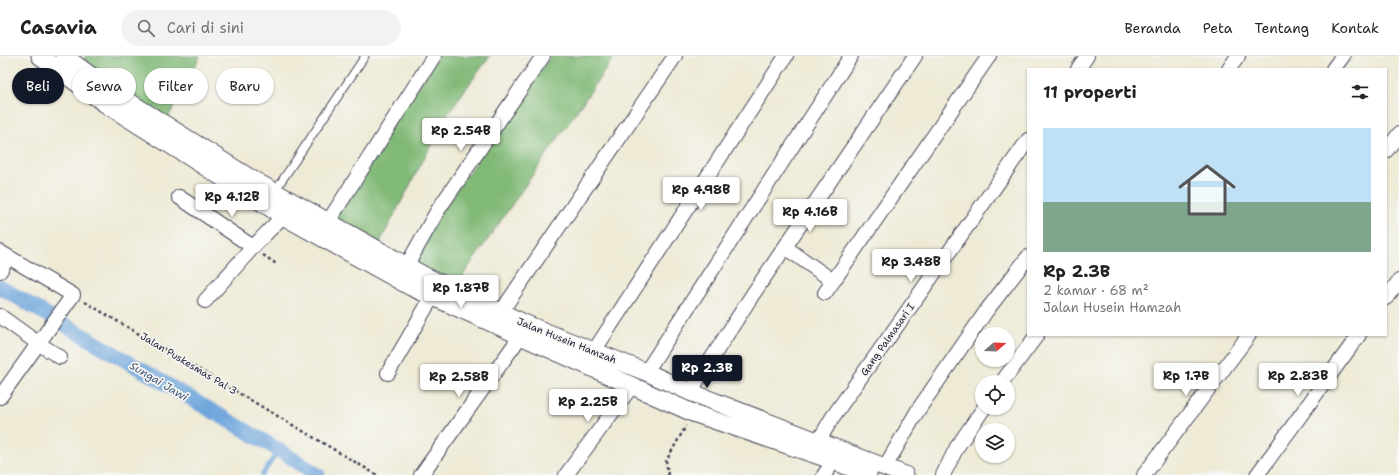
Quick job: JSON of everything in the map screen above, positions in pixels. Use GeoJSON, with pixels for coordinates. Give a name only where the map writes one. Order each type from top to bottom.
{"type":"FeatureCollection","features":[{"type":"Feature","properties":{"kind":"street","name":"Jalan Husein Hamzah"},"geometry":{"type":"LineString","coordinates":[[40,56],[104,102],[283,216],[324,229],[407,266],[526,324],[646,372],[707,399],[905,475]]}},
{"type":"Feature","properties":{"kind":"street","name":"Jalan Husein Hamzah"},"geometry":{"type":"LineString","coordinates":[[64,56],[138,108],[274,192],[395,279],[631,387],[697,414],[868,475]]}},
{"type":"Feature","properties":{"kind":"street"},"geometry":{"type":"LineString","coordinates":[[324,229],[434,56]]}},
{"type":"Feature","properties":{"kind":"street"},"geometry":{"type":"LineString","coordinates":[[407,266],[438,210],[543,56]]}},
{"type":"Feature","properties":{"kind":"street"},"geometry":{"type":"LineString","coordinates":[[501,312],[675,56]]}},
{"type":"Feature","properties":{"kind":"street"},"geometry":{"type":"LineString","coordinates":[[594,351],[786,56]]}},
{"type":"Feature","properties":{"kind":"street"},"geometry":{"type":"LineString","coordinates":[[646,372],[851,56]]}},
{"type":"Feature","properties":{"kind":"street"},"geometry":{"type":"LineString","coordinates":[[690,392],[785,247],[915,56]]}},
{"type":"Feature","properties":{"kind":"street"},"geometry":{"type":"LineString","coordinates":[[824,293],[989,56]]}},
{"type":"Feature","properties":{"kind":"street"},"geometry":{"type":"LineString","coordinates":[[1079,68],[1087,56]]}},
{"type":"Feature","properties":{"kind":"street"},"geometry":{"type":"LineString","coordinates":[[1230,68],[1238,56]]}},
{"type":"Feature","properties":{"kind":"street"},"geometry":{"type":"LineString","coordinates":[[1334,68],[1343,56]]}},
{"type":"Feature","properties":{"kind":"street"},"geometry":{"type":"LineString","coordinates":[[1387,150],[1399,134]]}},
{"type":"Feature","properties":{"kind":"street","name":"Gang Palmasari I"},"geometry":{"type":"LineString","coordinates":[[818,442],[836,412],[1027,141]]}},
{"type":"Feature","properties":{"kind":"street"},"geometry":{"type":"LineString","coordinates":[[179,197],[253,247]]}},
{"type":"Feature","properties":{"kind":"street"},"geometry":{"type":"LineString","coordinates":[[205,301],[283,216]]}},
{"type":"Feature","properties":{"kind":"street"},"geometry":{"type":"LineString","coordinates":[[785,247],[833,281]]}},
{"type":"Feature","properties":{"kind":"street"},"geometry":{"type":"LineString","coordinates":[[885,467],[918,410],[987,310],[1027,258]]}},
{"type":"Feature","properties":{"kind":"street"},"geometry":{"type":"LineString","coordinates":[[0,397],[70,299],[3,262]]}},
{"type":"Feature","properties":{"kind":"street"},"geometry":{"type":"LineString","coordinates":[[1387,297],[1399,280]]}},
{"type":"Feature","properties":{"kind":"street"},"geometry":{"type":"LineString","coordinates":[[388,373],[432,297]]}},
{"type":"Feature","properties":{"kind":"street"},"geometry":{"type":"LineString","coordinates":[[0,316],[60,357]]}},
{"type":"Feature","properties":{"kind":"street"},"geometry":{"type":"LineString","coordinates":[[1007,375],[1036,336]]}},
{"type":"Feature","properties":{"kind":"street"},"geometry":{"type":"LineString","coordinates":[[1144,475],[1248,336]]}},
{"type":"Feature","properties":{"kind":"street"},"geometry":{"type":"LineString","coordinates":[[1257,475],[1358,336]]}},
{"type":"Feature","properties":{"kind":"street"},"geometry":{"type":"LineString","coordinates":[[420,475],[520,337]]}},
{"type":"Feature","properties":{"kind":"street"},"geometry":{"type":"LineString","coordinates":[[566,475],[631,387]]}},
{"type":"Feature","properties":{"kind":"street"},"geometry":{"type":"LineString","coordinates":[[697,414],[707,399]]}},
{"type":"Feature","properties":{"kind":"street"},"geometry":{"type":"LineString","coordinates":[[943,475],[957,447],[979,415]]}},
{"type":"Feature","properties":{"kind":"street"},"geometry":{"type":"LineString","coordinates":[[824,475],[834,462]]}},
{"type":"Feature","properties":{"kind":"lane"},"geometry":{"type":"LineString","coordinates":[[274,192],[365,56]]}},
{"type":"Feature","properties":{"kind":"path","name":"Jalan Puskesmas Pal 3"},"geometry":{"type":"LineString","coordinates":[[70,299],[377,475]]}},
{"type":"Feature","properties":{"kind":"path"},"geometry":{"type":"LineString","coordinates":[[668,475],[666,461],[697,414]]}},
{"type":"Feature","properties":{"kind":"green space"},"geometry":{"type":"Polygon","coordinates":[[[85,56],[200,56],[194,68],[144,68],[144,104],[175,104],[166,122],[136,99],[136,68],[94,68],[85,61],[85,56]]]}},
{"type":"Feature","properties":{"kind":"green space"},"geometry":{"type":"Polygon","coordinates":[[[437,56],[490,56],[448,113],[370,261],[321,234],[437,56]]]}},
{"type":"Feature","properties":{"kind":"green space"},"geometry":{"type":"Polygon","coordinates":[[[551,56],[615,56],[455,287],[405,263],[551,56]]]}},
{"type":"Feature","properties":{"kind":"waterway","name":"Sungai Jawi"},"geometry":{"type":"LineString","coordinates":[[0,287],[279,450],[318,475]]}},
{"type":"Feature","properties":{"kind":"waterway"},"geometry":{"type":"LineString","coordinates":[[262,475],[279,450]]}}]}
